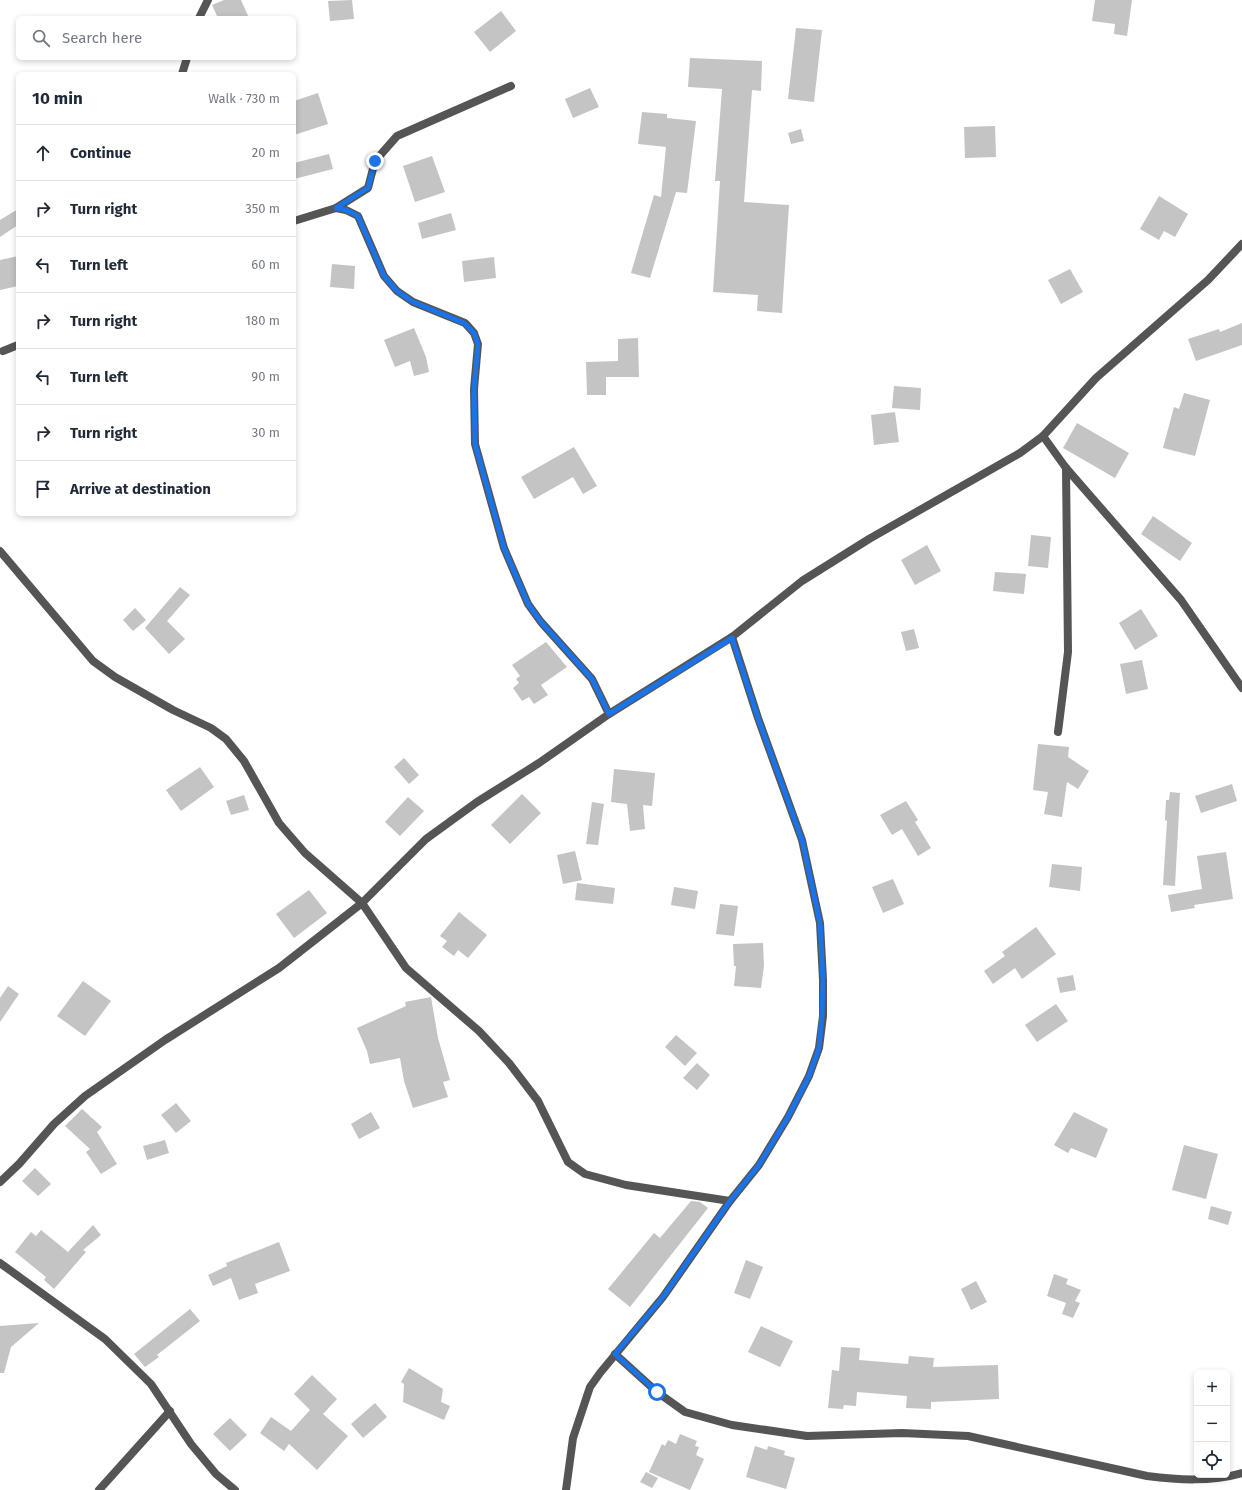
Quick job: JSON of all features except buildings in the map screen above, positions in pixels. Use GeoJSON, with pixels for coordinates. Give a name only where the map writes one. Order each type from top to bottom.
{"type":"FeatureCollection","features":[{"type":"Feature","properties":{"kind":"street"},"geometry":{"type":"LineString","coordinates":[[200,16],[208,0]]}},
{"type":"Feature","properties":{"kind":"street"},"geometry":{"type":"LineString","coordinates":[[183,72],[186,60]]}},
{"type":"Feature","properties":{"kind":"street"},"geometry":{"type":"LineString","coordinates":[[296,220],[336,208],[368,188],[375,161],[397,136],[511,86]]}},
{"type":"Feature","properties":{"kind":"street"},"geometry":{"type":"LineString","coordinates":[[336,208],[346,210],[358,216],[384,276],[397,291],[413,302],[464,323],[474,333],[478,344],[474,389],[475,444],[504,548],[528,604],[541,622],[592,679],[609,714]]}},
{"type":"Feature","properties":{"kind":"street"},"geometry":{"type":"LineString","coordinates":[[0,1182],[19,1164],[54,1124],[85,1096],[165,1040],[278,968],[362,903],[426,839],[477,802],[538,763],[609,714],[732,638],[802,581],[869,539],[1020,453],[1042,436],[1096,378],[1208,280],[1242,244]]}},
{"type":"Feature","properties":{"kind":"street"},"geometry":{"type":"LineString","coordinates":[[3,351],[16,346]]}},
{"type":"Feature","properties":{"kind":"street"},"geometry":{"type":"LineString","coordinates":[[1042,436],[1066,468],[1181,600],[1242,688]]}},
{"type":"Feature","properties":{"kind":"street"},"geometry":{"type":"LineString","coordinates":[[1058,732],[1068,652],[1066,468]]}},
{"type":"Feature","properties":{"kind":"street"},"geometry":{"type":"LineString","coordinates":[[0,551],[93,661],[115,677],[173,710],[211,728],[226,739],[244,760],[279,823],[305,853],[362,903],[406,968],[479,1031],[509,1063],[538,1101],[568,1162],[585,1174],[626,1185],[730,1201]]}},
{"type":"Feature","properties":{"kind":"street"},"geometry":{"type":"LineString","coordinates":[[566,1490],[573,1438],[590,1387],[615,1354],[663,1297],[730,1201],[759,1165],[788,1117],[809,1076],[819,1048],[823,980],[820,923],[802,840],[758,718],[732,638]]}},
{"type":"Feature","properties":{"kind":"street"},"geometry":{"type":"LineString","coordinates":[[0,1263],[105,1339],[151,1384],[170,1410],[191,1444],[216,1474],[235,1490]]}},
{"type":"Feature","properties":{"kind":"street"},"geometry":{"type":"LineString","coordinates":[[615,1354],[657,1392],[685,1412],[732,1425],[806,1436],[902,1433],[968,1436],[1147,1476],[1174,1480],[1225,1478],[1242,1473]]}},
{"type":"Feature","properties":{"kind":"street"},"geometry":{"type":"LineString","coordinates":[[99,1490],[170,1410]]}},
{"type":"Feature","properties":{"kind":"route"},"geometry":{"type":"LineString","coordinates":[[375,161],[368,188],[336,208],[346,210],[358,216],[384,276],[397,291],[413,302],[464,323],[474,333],[478,344],[474,389],[475,444],[498,522],[504,548],[518,577],[528,604],[541,622],[592,679],[609,714],[732,638],[758,718],[802,840],[820,923],[823,980],[819,1048],[809,1076],[788,1117],[759,1165],[730,1201],[663,1297],[615,1354],[657,1392]]}}]}
